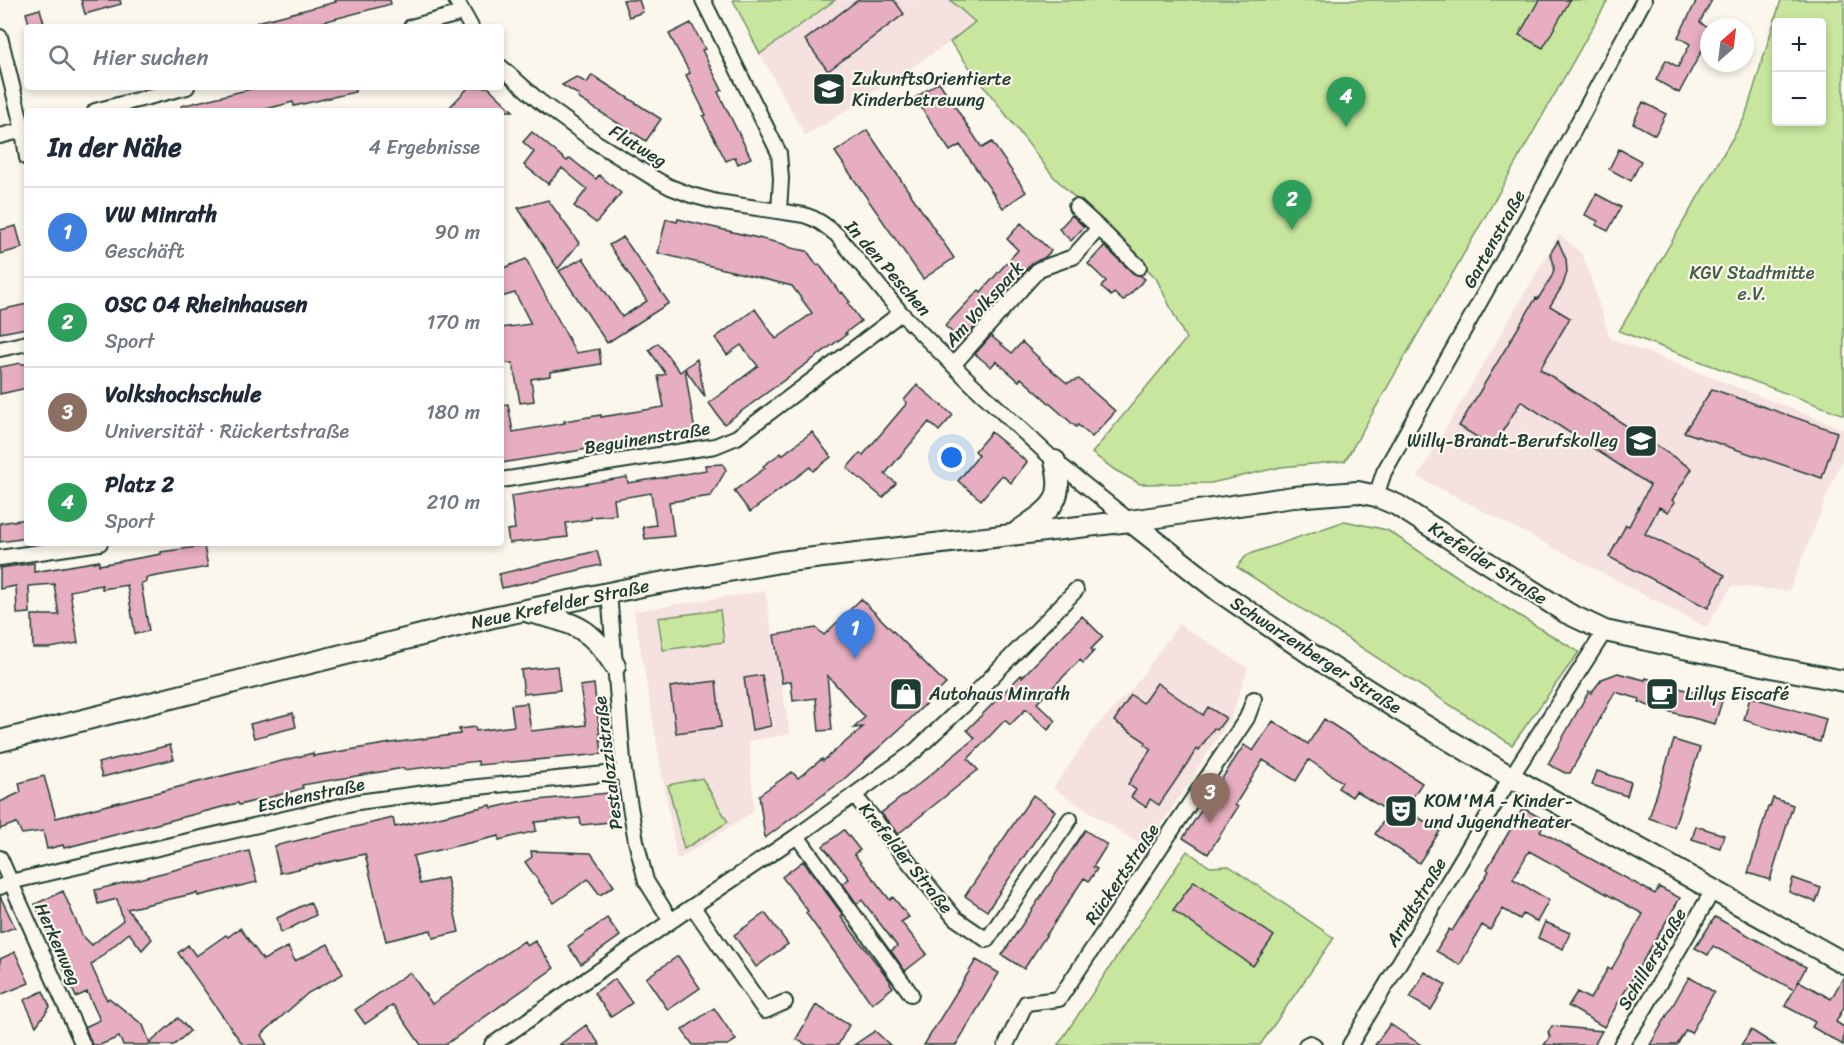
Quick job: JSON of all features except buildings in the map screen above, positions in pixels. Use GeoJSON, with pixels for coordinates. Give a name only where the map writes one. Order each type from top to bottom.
{"type":"FeatureCollection","features":[{"type":"Feature","properties":{"kind":"main road"},"geometry":{"type":"LineString","coordinates":[[1017,533],[1048,510],[1055,501],[1059,484],[1055,461]]}},
{"type":"Feature","properties":{"kind":"main road","name":"Krefelder Straße"},"geometry":{"type":"LineString","coordinates":[[1130,521],[1293,497],[1358,492],[1376,496],[1397,505],[1567,613],[1605,632],[1844,681]]}},
{"type":"Feature","properties":{"kind":"main road","name":"Neue Krefelder Straße"},"geometry":{"type":"LineString","coordinates":[[0,741],[466,623],[609,593],[780,562],[1130,521]]}},
{"type":"Feature","properties":{"kind":"main road","name":"Schwarzenberger Straße"},"geometry":{"type":"LineString","coordinates":[[1130,521],[1220,592],[1309,653],[1399,710],[1511,777],[1844,963]]}},
{"type":"Feature","properties":{"kind":"main road"},"geometry":{"type":"LineString","coordinates":[[524,611],[569,622],[588,632],[603,647],[615,666]]}},
{"type":"Feature","properties":{"kind":"street"},"geometry":{"type":"LineString","coordinates":[[456,0],[469,24]]}},
{"type":"Feature","properties":{"kind":"street"},"geometry":{"type":"LineString","coordinates":[[703,0],[779,153],[781,179],[778,211]]}},
{"type":"Feature","properties":{"kind":"street","name":"Gartenstraße"},"geometry":{"type":"LineString","coordinates":[[1376,496],[1384,472],[1512,244],[1644,0]]}},
{"type":"Feature","properties":{"kind":"street"},"geometry":{"type":"LineString","coordinates":[[422,24],[462,13]]}},
{"type":"Feature","properties":{"kind":"street"},"geometry":{"type":"LineString","coordinates":[[0,37],[24,125]]}},
{"type":"Feature","properties":{"kind":"street","name":"Flutweg"},"geometry":{"type":"LineString","coordinates":[[504,70],[539,101],[652,177],[691,195],[778,211]]}},
{"type":"Feature","properties":{"kind":"street"},"geometry":{"type":"LineString","coordinates":[[106,108],[176,90]]}},
{"type":"Feature","properties":{"kind":"street"},"geometry":{"type":"LineString","coordinates":[[0,136],[24,129]]}},
{"type":"Feature","properties":{"kind":"street"},"geometry":{"type":"LineString","coordinates":[[1076,207],[1139,267]]}},
{"type":"Feature","properties":{"kind":"street","name":"In den Peschen"},"geometry":{"type":"LineString","coordinates":[[778,211],[804,215],[826,225],[837,235],[901,313],[953,365],[1055,461],[1130,521]]}},
{"type":"Feature","properties":{"kind":"street","name":"Am Volkspark"},"geometry":{"type":"LineString","coordinates":[[953,365],[1039,269],[1073,257],[1099,228]]}},
{"type":"Feature","properties":{"kind":"street","name":"Beguinenstraße"},"geometry":{"type":"LineString","coordinates":[[504,480],[721,444],[737,436],[901,313]]}},
{"type":"Feature","properties":{"kind":"street"},"geometry":{"type":"LineString","coordinates":[[0,349],[24,344]]}},
{"type":"Feature","properties":{"kind":"street"},"geometry":{"type":"LineString","coordinates":[[0,558],[70,546]]}},
{"type":"Feature","properties":{"kind":"street","name":"Krefelder Straße"},"geometry":{"type":"LineString","coordinates":[[492,1045],[797,836],[915,751],[964,705],[1077,590]]}},
{"type":"Feature","properties":{"kind":"street","name":"Pestalozzistraße"},"geometry":{"type":"LineString","coordinates":[[609,593],[624,772],[636,841],[646,881],[671,921]]}},
{"type":"Feature","properties":{"kind":"street"},"geometry":{"type":"LineString","coordinates":[[1511,777],[1605,632]]}},
{"type":"Feature","properties":{"kind":"street","name":"Rückertstraße"},"geometry":{"type":"LineString","coordinates":[[1005,1045],[1026,1003],[1059,999],[1247,718],[1254,699]]}},
{"type":"Feature","properties":{"kind":"street","name":"Eschenstraße"},"geometry":{"type":"LineString","coordinates":[[5,884],[357,802],[624,772]]}},
{"type":"Feature","properties":{"kind":"street","name":"Arndtstraße"},"geometry":{"type":"LineString","coordinates":[[1350,1045],[1511,777]]}},
{"type":"Feature","properties":{"kind":"street","name":"Krefelder Straße"},"geometry":{"type":"LineString","coordinates":[[854,795],[955,918],[987,940],[1070,819]]}},
{"type":"Feature","properties":{"kind":"street"},"geometry":{"type":"LineString","coordinates":[[797,836],[911,994]]}},
{"type":"Feature","properties":{"kind":"street","name":"Herkenweg"},"geometry":{"type":"LineString","coordinates":[[0,858],[5,884],[83,1045]]}},
{"type":"Feature","properties":{"kind":"street","name":"Schillerstraße"},"geometry":{"type":"LineString","coordinates":[[1621,1045],[1713,890]]}},
{"type":"Feature","properties":{"kind":"street"},"geometry":{"type":"LineString","coordinates":[[693,907],[765,1011],[785,1002]]}},
{"type":"Feature","properties":{"kind":"street"},"geometry":{"type":"LineString","coordinates":[[1306,1045],[1310,1043],[1314,1045]]}},
{"type":"Feature","properties":{"kind":"shaded area","name":"ZukunftsOrientierte Kinderbetreuung"},"geometry":{"type":"Polygon","coordinates":[[[835,0],[950,0],[975,22],[950,42],[805,135],[760,54],[835,0]]]}},
{"type":"Feature","properties":{"kind":"shaded area","name":"Willy-Brandt-Berufskolleg"},"geometry":{"type":"Polygon","coordinates":[[[1559,234],[1583,255],[1610,338],[1844,429],[1844,454],[1789,591],[1732,586],[1706,627],[1418,477],[1559,234]]]}},
{"type":"Feature","properties":{"kind":"shaded area"},"geometry":{"type":"Polygon","coordinates":[[[765,591],[790,734],[749,741],[754,811],[677,860],[634,611],[765,591]]]}},
{"type":"Feature","properties":{"kind":"shaded area"},"geometry":{"type":"Polygon","coordinates":[[[1179,624],[1248,668],[1231,717],[1146,848],[1053,788],[1094,729],[1133,688],[1179,624]]]}},
{"type":"Feature","properties":{"kind":"green space"},"geometry":{"type":"Polygon","coordinates":[[[733,0],[835,0],[760,54],[733,0]]]}},
{"type":"Feature","properties":{"kind":"green space"},"geometry":{"type":"Polygon","coordinates":[[[950,0],[1608,0],[1345,461],[1281,467],[1211,483],[1140,484],[1115,470],[1092,453],[1186,339],[1156,278],[1053,176],[950,42],[975,22],[950,0]]]}},
{"type":"Feature","properties":{"kind":"green space","name":"KGV Stadtmitte e.V."},"geometry":{"type":"Polygon","coordinates":[[[1781,0],[1844,0],[1844,415],[1619,331],[1745,117],[1772,29],[1772,126],[1826,126],[1826,18],[1775,18],[1781,0]]]}},
{"type":"Feature","properties":{"kind":"green space"},"geometry":{"type":"Polygon","coordinates":[[[1345,521],[1387,530],[1487,596],[1579,652],[1512,745],[1237,567],[1247,555],[1345,521]]]}},
{"type":"Feature","properties":{"kind":"green space"},"geometry":{"type":"Polygon","coordinates":[[[720,610],[724,642],[663,650],[658,618],[720,610]]]}},
{"type":"Feature","properties":{"kind":"green space"},"geometry":{"type":"Polygon","coordinates":[[[702,778],[728,822],[684,849],[668,785],[702,778]]]}},
{"type":"Feature","properties":{"kind":"green space"},"geometry":{"type":"Polygon","coordinates":[[[1187,851],[1210,867],[1229,866],[1334,938],[1260,1045],[1058,1045],[1187,851]]]}},
{"type":"Feature","properties":{"kind":"place","name":"ZukunftsOrientierte Kinderbetreuung"},"geometry":{"type":"Point","coordinates":[829,89]}},
{"type":"Feature","properties":{"kind":"place","name":"Platz 2"},"geometry":{"type":"Point","coordinates":[1346,127]}},
{"type":"Feature","properties":{"kind":"place","name":"OSC 04 Rheinhausen"},"geometry":{"type":"Point","coordinates":[1292,230]}},
{"type":"Feature","properties":{"kind":"place","name":"Willy-Brandt-Berufskolleg"},"geometry":{"type":"Point","coordinates":[1641,441]}},
{"type":"Feature","properties":{"kind":"place","name":"VW Minrath"},"geometry":{"type":"Point","coordinates":[855,659]}},
{"type":"Feature","properties":{"kind":"place","name":"Autohaus Minrath"},"geometry":{"type":"Point","coordinates":[906,694]}},
{"type":"Feature","properties":{"kind":"place","name":"Lillys Eiscafé"},"geometry":{"type":"Point","coordinates":[1662,694]}},
{"type":"Feature","properties":{"kind":"place","name":"KOM'MA - Kinder- und Jugendtheater"},"geometry":{"type":"Point","coordinates":[1401,811]}},
{"type":"Feature","properties":{"kind":"place","name":"Volkshochschule"},"geometry":{"type":"Point","coordinates":[1210,823]}}]}
